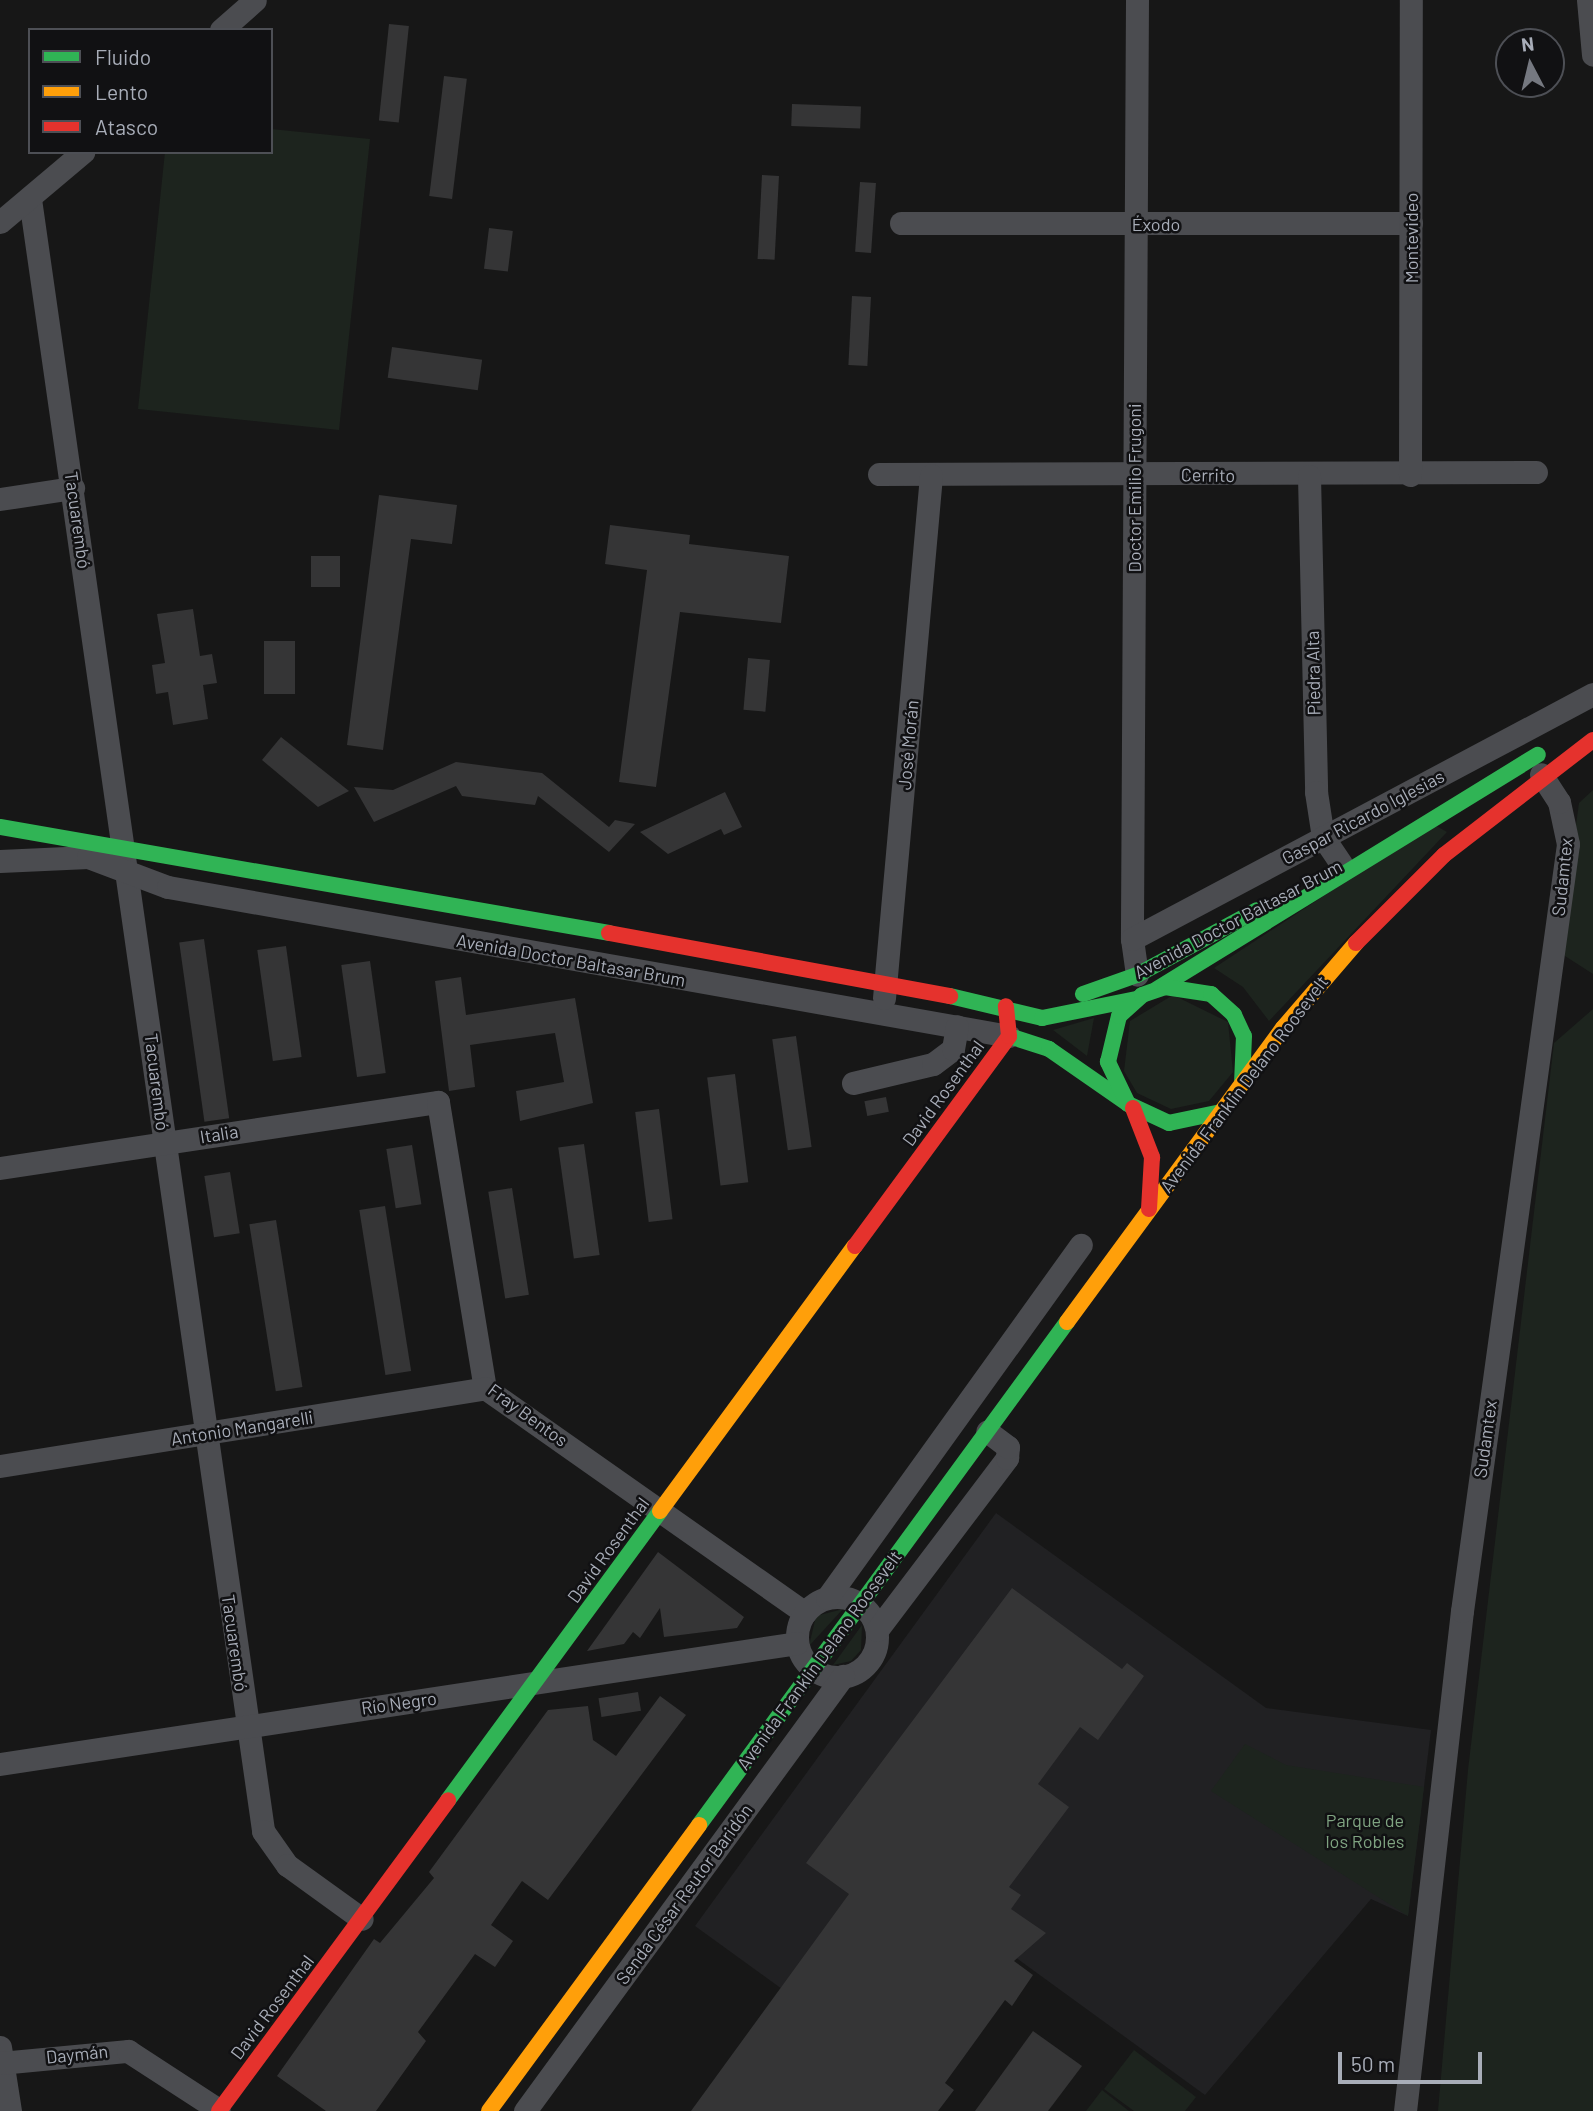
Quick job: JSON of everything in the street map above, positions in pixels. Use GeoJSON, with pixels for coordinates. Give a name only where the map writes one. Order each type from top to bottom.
{"type":"FeatureCollection","features":[{"type":"Feature","properties":{"kind":"street"},"geometry":{"type":"LineString","coordinates":[[223,28],[255,0]]}},
{"type":"Feature","properties":{"kind":"street","name":"Doctor Emilio Frugoni"},"geometry":{"type":"LineString","coordinates":[[1136,0],[1132,939],[1137,975]]}},
{"type":"Feature","properties":{"kind":"street","name":"Montevideo"},"geometry":{"type":"LineString","coordinates":[[1410,475],[1411,0]]}},
{"type":"Feature","properties":{"kind":"street"},"geometry":{"type":"LineString","coordinates":[[1588,0],[1593,55]]}},
{"type":"Feature","properties":{"kind":"street"},"geometry":{"type":"LineString","coordinates":[[0,222],[80,154]]}},
{"type":"Feature","properties":{"kind":"street","name":"Tacuarembó"},"geometry":{"type":"LineString","coordinates":[[30,199],[125,844],[205,1435],[247,1725],[268,1844],[362,1919]]}},
{"type":"Feature","properties":{"kind":"street","name":"Éxodo"},"geometry":{"type":"LineString","coordinates":[[901,223],[1411,223]]}},
{"type":"Feature","properties":{"kind":"street","name":"Cerrito"},"geometry":{"type":"LineString","coordinates":[[879,474],[1310,476],[1536,472]]}},
{"type":"Feature","properties":{"kind":"street","name":"José Morán"},"geometry":{"type":"LineString","coordinates":[[881,1014],[886,985],[931,475]]}},
{"type":"Feature","properties":{"kind":"street","name":"Piedra Alta"},"geometry":{"type":"LineString","coordinates":[[1310,476],[1316,792],[1322,837],[1341,864]]}},
{"type":"Feature","properties":{"kind":"street"},"geometry":{"type":"LineString","coordinates":[[0,499],[73,488]]}},
{"type":"Feature","properties":{"kind":"street","name":"Gaspar Ricardo Iglesias"},"geometry":{"type":"LineString","coordinates":[[1132,939],[1322,837],[1520,736],[1593,694]]}},
{"type":"Feature","properties":{"kind":"street","name":"Avenida Doctor Baltasar Brum"},"geometry":{"type":"LineString","coordinates":[[1157,989],[1436,813],[1536,766],[1593,724]]}},
{"type":"Feature","properties":{"kind":"street","name":"Sudamtex"},"geometry":{"type":"LineString","coordinates":[[1405,2111],[1462,1611],[1568,844],[1559,802],[1520,736]]}},
{"type":"Feature","properties":{"kind":"street","name":"Avenida Franklin Delano Roosevelt"},"geometry":{"type":"LineString","coordinates":[[489,2111],[1149,1209],[1242,1084],[1350,949],[1536,766],[1593,740]]}},
{"type":"Feature","properties":{"kind":"street"},"geometry":{"type":"LineString","coordinates":[[1436,813],[1458,816],[1462,838]]}},
{"type":"Feature","properties":{"kind":"street","name":"Avenida Doctor Baltasar Brum"},"geometry":{"type":"LineString","coordinates":[[0,827],[125,844],[1006,1006],[1055,1018],[1136,999]]}},
{"type":"Feature","properties":{"kind":"street","name":"Avenida Doctor Baltasar Brum"},"geometry":{"type":"LineString","coordinates":[[1006,1006],[1080,995],[1137,975],[1341,864],[1387,844]]}},
{"type":"Feature","properties":{"kind":"street","name":"Avenida Doctor Baltasar Brum"},"geometry":{"type":"LineString","coordinates":[[0,861],[88,857],[168,887],[1009,1036],[1049,1049],[1131,1106]]}},
{"type":"Feature","properties":{"kind":"street"},"geometry":{"type":"LineString","coordinates":[[1221,1112],[1169,1124],[1131,1106],[1112,1077],[1108,1046],[1119,1016],[1136,999],[1157,989],[1196,988],[1229,1009],[1246,1044],[1242,1084]]}},
{"type":"Feature","properties":{"kind":"street","name":"David Rosenthal"},"geometry":{"type":"LineString","coordinates":[[219,2111],[1009,1036],[1006,1006]]}},
{"type":"Feature","properties":{"kind":"street"},"geometry":{"type":"LineString","coordinates":[[853,1083],[933,1064],[953,1049],[957,1026]]}},
{"type":"Feature","properties":{"kind":"street","name":"Italia"},"geometry":{"type":"LineString","coordinates":[[0,1168],[438,1102]]}},
{"type":"Feature","properties":{"kind":"street","name":"Fray Bentos"},"geometry":{"type":"LineString","coordinates":[[438,1102],[485,1388],[663,1508],[805,1613]]}},
{"type":"Feature","properties":{"kind":"street","name":"Avenida Franklin Delano Roosevelt"},"geometry":{"type":"LineString","coordinates":[[1131,1106],[1152,1157],[1149,1209]]}},
{"type":"Feature","properties":{"kind":"street","name":"Avenida Franklin Delano Roosevelt"},"geometry":{"type":"LineString","coordinates":[[827,1598],[1077,1250],[1096,1262],[1117,1253]]}},
{"type":"Feature","properties":{"kind":"street"},"geometry":{"type":"LineString","coordinates":[[1041,1300],[1069,1319]]}},
{"type":"Feature","properties":{"kind":"street"},"geometry":{"type":"LineString","coordinates":[[1014,1337],[1042,1356]]}},
{"type":"Feature","properties":{"kind":"street","name":"Antonio Mangarelli"},"geometry":{"type":"LineString","coordinates":[[0,1466],[485,1388]]}},
{"type":"Feature","properties":{"kind":"street"},"geometry":{"type":"LineString","coordinates":[[843,1676],[813,1669],[797,1643],[805,1613],[827,1598],[860,1604],[877,1630],[1008,1447],[987,1431]]}},
{"type":"Feature","properties":{"kind":"street"},"geometry":{"type":"LineString","coordinates":[[916,1474],[966,1509]]}},
{"type":"Feature","properties":{"kind":"street","name":"Senda César Reutor Baridón"},"geometry":{"type":"LineString","coordinates":[[526,2111],[843,1676],[869,1660],[877,1630]]}},
{"type":"Feature","properties":{"kind":"street","name":"Río Negro"},"geometry":{"type":"LineString","coordinates":[[0,1764],[797,1643]]}},
{"type":"Feature","properties":{"kind":"street"},"geometry":{"type":"LineString","coordinates":[[694,1831],[718,1847]]}},
{"type":"Feature","properties":{"kind":"street"},"geometry":{"type":"LineString","coordinates":[[629,1920],[653,1937]]}},
{"type":"Feature","properties":{"kind":"street","name":"Daymán"},"geometry":{"type":"LineString","coordinates":[[1,2058],[128,2051],[219,2111]]}},
{"type":"Feature","properties":{"kind":"street"},"geometry":{"type":"LineString","coordinates":[[1,2058],[10,2111]]}},
{"type":"Feature","properties":{"kind":"shaded area"},"geometry":{"type":"Polygon","coordinates":[[[996,1513],[1266,1708],[1431,1730],[1408,1916],[1371,1899],[1205,2095],[877,1857],[782,1989],[695,1926],[996,1513]]]}},
{"type":"Feature","properties":{"kind":"green space"},"geometry":{"type":"Polygon","coordinates":[[[273,129],[370,139],[339,430],[138,409],[165,154],[273,154],[273,129]]]}},
{"type":"Feature","properties":{"kind":"green space"},"geometry":{"type":"Polygon","coordinates":[[[1593,790],[1593,974],[1565,956],[1561,935],[1579,803],[1593,790]]]}},
{"type":"Feature","properties":{"kind":"green space"},"geometry":{"type":"Polygon","coordinates":[[[1433,824],[1447,832],[1269,1021],[1243,987],[1214,968],[1433,824]]]}},
{"type":"Feature","properties":{"kind":"green space"},"geometry":{"type":"Polygon","coordinates":[[[1173,995],[1228,1022],[1233,1072],[1209,1101],[1171,1109],[1137,1093],[1124,1071],[1130,1021],[1173,995]]]}},
{"type":"Feature","properties":{"kind":"green space"},"geometry":{"type":"Polygon","coordinates":[[[1593,1009],[1593,2111],[1438,2111],[1468,1770],[1554,1043],[1593,1009]]]}},
{"type":"Feature","properties":{"kind":"green space"},"geometry":{"type":"Polygon","coordinates":[[[1094,1018],[1087,1056],[1053,1030],[1094,1018]]]}},
{"type":"Feature","properties":{"kind":"green space"},"geometry":{"type":"Polygon","coordinates":[[[843,1609],[809,1646],[816,1616],[843,1609]]]}},
{"type":"Feature","properties":{"kind":"green space"},"geometry":{"type":"Polygon","coordinates":[[[862,1625],[861,1650],[851,1661],[833,1665],[862,1625]]]}},
{"type":"Feature","properties":{"kind":"green space","name":"Parque de los Robles"},"geometry":{"type":"Polygon","coordinates":[[[1245,1744],[1286,1765],[1424,1787],[1408,1916],[1211,1791],[1245,1744]]]}},
{"type":"Feature","properties":{"kind":"green space"},"geometry":{"type":"Polygon","coordinates":[[[1134,2050],[1196,2097],[1185,2111],[1134,2111],[1104,2089],[1134,2050]]]}},
{"type":"Feature","properties":{"kind":"green space"},"geometry":{"type":"Polygon","coordinates":[[[1102,2090],[1129,2111],[1086,2111],[1102,2090]]]}},
{"type":"Feature","properties":{"kind":"building"},"geometry":{"type":"Polygon","coordinates":[[[389,24],[409,26],[399,123],[379,120],[389,24]]]}},
{"type":"Feature","properties":{"kind":"building"},"geometry":{"type":"Polygon","coordinates":[[[444,76],[467,79],[452,199],[429,196],[444,76]]]}},
{"type":"Feature","properties":{"kind":"building"},"geometry":{"type":"Polygon","coordinates":[[[792,104],[861,106],[860,128],[791,126],[792,104]]]}},
{"type":"Feature","properties":{"kind":"building"},"geometry":{"type":"Polygon","coordinates":[[[762,175],[779,176],[775,260],[758,259],[762,175]]]}},
{"type":"Feature","properties":{"kind":"building"},"geometry":{"type":"Polygon","coordinates":[[[860,182],[876,183],[871,253],[855,252],[860,182]]]}},
{"type":"Feature","properties":{"kind":"building"},"geometry":{"type":"Polygon","coordinates":[[[489,228],[513,231],[508,272],[484,269],[489,228]]]}},
{"type":"Feature","properties":{"kind":"building"},"geometry":{"type":"Polygon","coordinates":[[[852,296],[871,297],[867,366],[848,365],[852,296]]]}},
{"type":"Feature","properties":{"kind":"building"},"geometry":{"type":"Polygon","coordinates":[[[392,347],[482,360],[478,390],[388,378],[392,347]]]}},
{"type":"Feature","properties":{"kind":"building"},"geometry":{"type":"Polygon","coordinates":[[[379,495],[457,505],[452,544],[411,539],[383,750],[347,745],[379,495]]]}},
{"type":"Feature","properties":{"kind":"building"},"geometry":{"type":"Polygon","coordinates":[[[610,525],[690,535],[689,544],[789,556],[781,623],[680,612],[656,787],[619,782],[647,570],[605,564],[610,525]]]}},
{"type":"Feature","properties":{"kind":"building"},"geometry":{"type":"Polygon","coordinates":[[[311,556],[340,556],[340,587],[311,587],[311,556]]]}},
{"type":"Feature","properties":{"kind":"building"},"geometry":{"type":"Polygon","coordinates":[[[193,609],[200,656],[212,654],[217,683],[203,685],[208,719],[173,725],[168,692],[156,694],[152,665],[165,663],[157,614],[193,609]]]}},
{"type":"Feature","properties":{"kind":"building"},"geometry":{"type":"Polygon","coordinates":[[[264,641],[295,641],[295,694],[264,694],[264,641]]]}},
{"type":"Feature","properties":{"kind":"building"},"geometry":{"type":"Polygon","coordinates":[[[748,658],[770,660],[765,712],[743,710],[748,658]]]}},
{"type":"Feature","properties":{"kind":"building"},"geometry":{"type":"Polygon","coordinates":[[[281,737],[349,791],[318,807],[262,760],[281,737]]]}},
{"type":"Feature","properties":{"kind":"building"},"geometry":{"type":"Polygon","coordinates":[[[456,762],[542,773],[609,827],[615,820],[635,824],[609,852],[538,796],[535,805],[462,796],[456,786],[374,822],[354,787],[393,790],[456,762]]]}},
{"type":"Feature","properties":{"kind":"building"},"geometry":{"type":"Polygon","coordinates":[[[725,792],[742,827],[724,835],[721,829],[668,854],[640,832],[725,792]]]}},
{"type":"Feature","properties":{"kind":"building"},"geometry":{"type":"Polygon","coordinates":[[[204,939],[229,1118],[204,1122],[179,942],[204,939]]]}},
{"type":"Feature","properties":{"kind":"building"},"geometry":{"type":"Polygon","coordinates":[[[286,946],[302,1057],[273,1061],[257,950],[286,946]]]}},
{"type":"Feature","properties":{"kind":"building"},"geometry":{"type":"Polygon","coordinates":[[[370,961],[386,1073],[357,1077],[341,965],[370,961]]]}},
{"type":"Feature","properties":{"kind":"building"},"geometry":{"type":"Polygon","coordinates":[[[461,977],[466,1015],[575,998],[593,1103],[520,1121],[516,1091],[564,1082],[555,1033],[470,1045],[475,1087],[449,1091],[435,981],[461,977]]]}},
{"type":"Feature","properties":{"kind":"building"},"geometry":{"type":"Polygon","coordinates":[[[796,1036],[812,1147],[788,1150],[772,1039],[796,1036]]]}},
{"type":"Feature","properties":{"kind":"building"},"geometry":{"type":"Polygon","coordinates":[[[735,1074],[748,1182],[720,1186],[707,1077],[735,1074]]]}},
{"type":"Feature","properties":{"kind":"building"},"geometry":{"type":"Polygon","coordinates":[[[886,1097],[889,1112],[867,1116],[864,1101],[886,1097]]]}},
{"type":"Feature","properties":{"kind":"building"},"geometry":{"type":"Polygon","coordinates":[[[659,1109],[673,1219],[649,1222],[635,1112],[659,1109]]]}},
{"type":"Feature","properties":{"kind":"building"},"geometry":{"type":"Polygon","coordinates":[[[584,1144],[600,1255],[574,1259],[558,1148],[584,1144]]]}},
{"type":"Feature","properties":{"kind":"building"},"geometry":{"type":"Polygon","coordinates":[[[412,1145],[421,1204],[396,1208],[386,1149],[412,1145]]]}},
{"type":"Feature","properties":{"kind":"building"},"geometry":{"type":"Polygon","coordinates":[[[230,1172],[240,1233],[214,1237],[204,1176],[230,1172]]]}},
{"type":"Feature","properties":{"kind":"building"},"geometry":{"type":"Polygon","coordinates":[[[512,1188],[529,1295],[505,1298],[488,1192],[512,1188]]]}},
{"type":"Feature","properties":{"kind":"building"},"geometry":{"type":"Polygon","coordinates":[[[385,1206],[411,1371],[385,1375],[359,1210],[385,1206]]]}},
{"type":"Feature","properties":{"kind":"building"},"geometry":{"type":"Polygon","coordinates":[[[276,1220],[302,1387],[276,1391],[249,1224],[276,1220]]]}},
{"type":"Feature","properties":{"kind":"building"},"geometry":{"type":"Polygon","coordinates":[[[658,1552],[744,1617],[737,1628],[664,1637],[660,1608],[640,1638],[633,1632],[624,1644],[587,1651],[658,1552]]]}},
{"type":"Feature","properties":{"kind":"building"},"geometry":{"type":"Polygon","coordinates":[[[1012,1588],[1122,1669],[1127,1663],[1144,1676],[1098,1740],[1080,1727],[1038,1784],[1069,1807],[1009,1887],[1021,1895],[1011,1909],[1046,1933],[1014,1961],[1033,1975],[1012,2006],[1005,2000],[945,2083],[954,2090],[938,2111],[691,2111],[849,1894],[806,1863],[1012,1588]]]}},
{"type":"Feature","properties":{"kind":"building"},"geometry":{"type":"Polygon","coordinates":[[[638,1692],[641,1711],[601,1717],[598,1698],[638,1692]]]}},
{"type":"Feature","properties":{"kind":"building"},"geometry":{"type":"Polygon","coordinates":[[[660,1696],[686,1715],[548,1900],[522,1881],[491,1925],[513,1941],[495,1967],[475,1954],[418,2032],[426,2041],[376,2111],[326,2111],[277,2076],[374,1939],[380,1943],[434,1878],[429,1872],[548,1710],[588,1706],[593,1740],[616,1756],[660,1696]]]}},
{"type":"Feature","properties":{"kind":"building"},"geometry":{"type":"Polygon","coordinates":[[[1033,2031],[1082,2066],[1048,2111],[975,2111],[1033,2031]]]}},
{"type":"Feature","properties":{"kind":"traffic: fast"},"geometry":{"type":"LineString","coordinates":[[1157,989],[1538,755]]}},
{"type":"Feature","properties":{"kind":"traffic: fast"},"geometry":{"type":"LineString","coordinates":[[0,827],[609,933]]}},
{"type":"Feature","properties":{"kind":"traffic: fast"},"geometry":{"type":"LineString","coordinates":[[1083,994],[1137,975],[1257,910]]}},
{"type":"Feature","properties":{"kind":"traffic: fast"},"geometry":{"type":"LineString","coordinates":[[1221,1112],[1169,1123],[1128,1104],[1108,1062],[1119,1016],[1142,995],[1165,987],[1211,994],[1234,1015],[1244,1036],[1242,1084]]}},
{"type":"Feature","properties":{"kind":"traffic: fast"},"geometry":{"type":"LineString","coordinates":[[950,996],[1042,1018],[1136,999]]}},
{"type":"Feature","properties":{"kind":"traffic: fast"},"geometry":{"type":"LineString","coordinates":[[1009,1036],[1049,1049],[1128,1104]]}},
{"type":"Feature","properties":{"kind":"traffic: fast"},"geometry":{"type":"LineString","coordinates":[[699,1825],[1067,1322]]}},
{"type":"Feature","properties":{"kind":"traffic: fast"},"geometry":{"type":"LineString","coordinates":[[448,1800],[660,1511]]}},
{"type":"Feature","properties":{"kind":"traffic: slow"},"geometry":{"type":"LineString","coordinates":[[1067,1322],[1283,1028],[1356,943]]}},
{"type":"Feature","properties":{"kind":"traffic: slow"},"geometry":{"type":"LineString","coordinates":[[660,1511],[855,1246]]}},
{"type":"Feature","properties":{"kind":"traffic: slow"},"geometry":{"type":"LineString","coordinates":[[489,2111],[699,1825]]}},
{"type":"Feature","properties":{"kind":"traffic: jam"},"geometry":{"type":"LineString","coordinates":[[1356,943],[1444,855],[1593,740]]}},
{"type":"Feature","properties":{"kind":"traffic: jam"},"geometry":{"type":"LineString","coordinates":[[609,933],[950,996]]}},
{"type":"Feature","properties":{"kind":"traffic: jam"},"geometry":{"type":"LineString","coordinates":[[855,1246],[1009,1036],[1006,1006]]}},
{"type":"Feature","properties":{"kind":"traffic: jam"},"geometry":{"type":"LineString","coordinates":[[1133,1108],[1152,1157],[1149,1209]]}},
{"type":"Feature","properties":{"kind":"traffic: jam"},"geometry":{"type":"LineString","coordinates":[[219,2111],[448,1800]]}}]}
